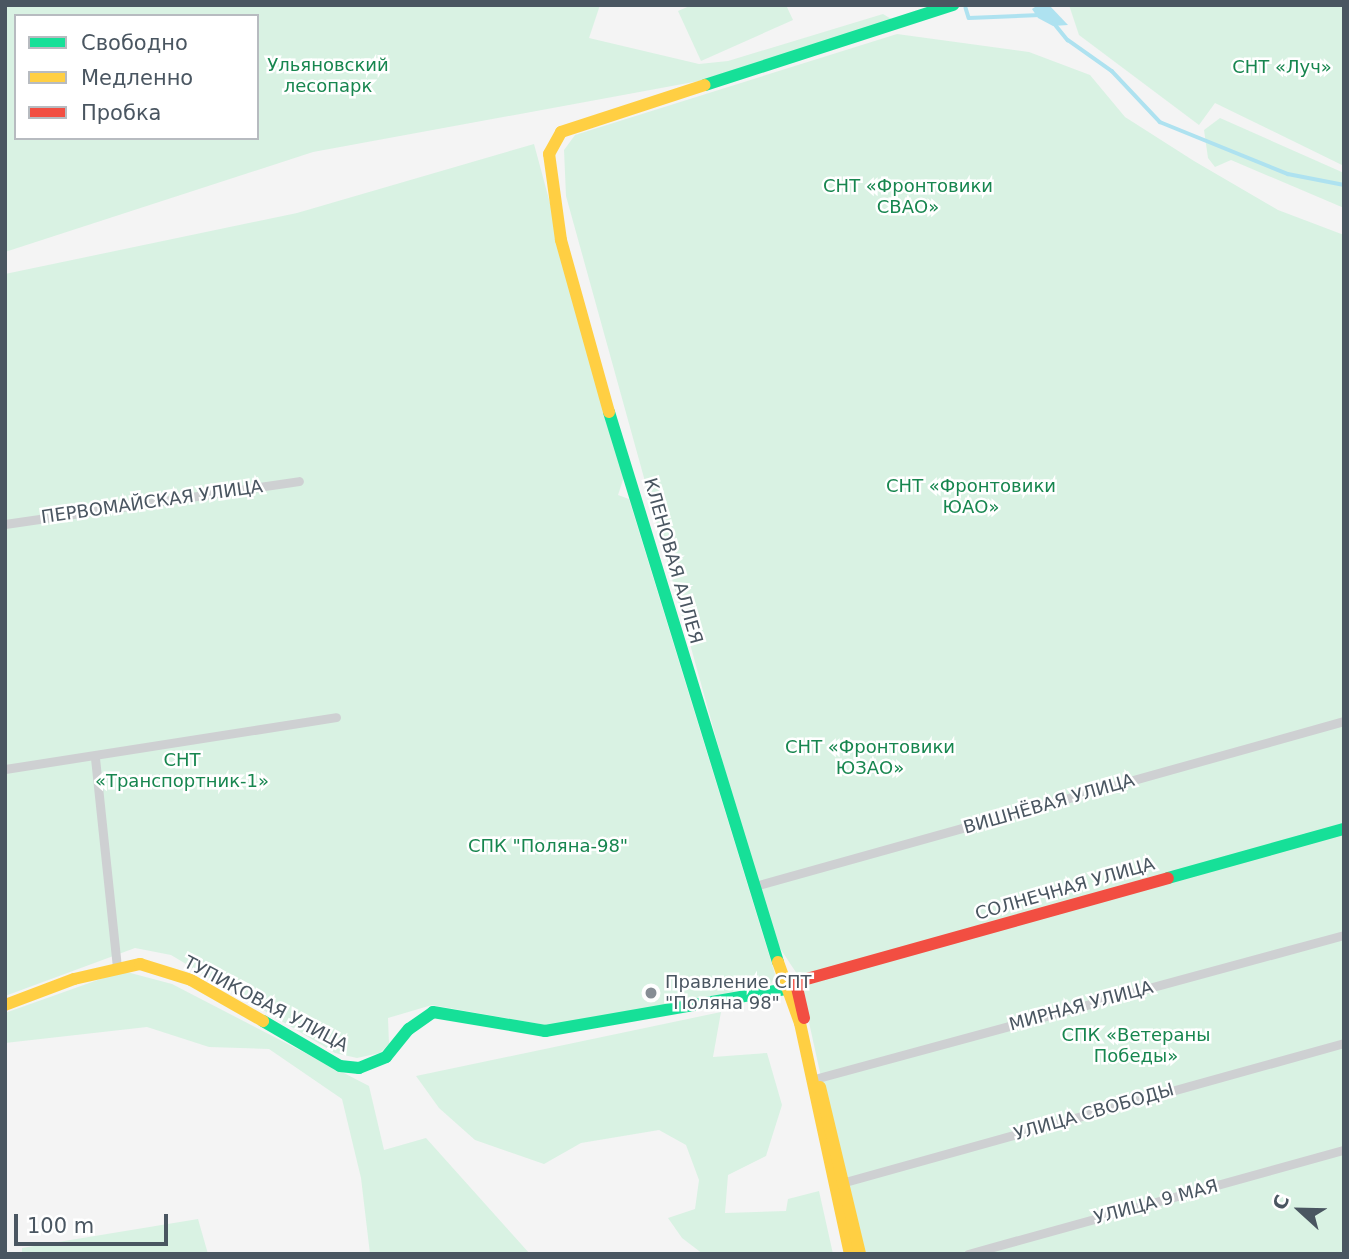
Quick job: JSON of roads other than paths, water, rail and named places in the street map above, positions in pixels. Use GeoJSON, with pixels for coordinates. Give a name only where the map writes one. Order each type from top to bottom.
{"type":"FeatureCollection","features":[{"type":"Feature","properties":{"kind":"street","name":"КЛЕНОВАЯ АЛЛЕЯ"},"geometry":{"type":"LineString","coordinates":[[791,986],[755,886],[578,305],[551,192],[549,154],[554,140],[582,124],[953,5]]}},
{"type":"Feature","properties":{"kind":"street","name":"ПЕРВОМАЙСКАЯ УЛИЦА"},"geometry":{"type":"LineString","coordinates":[[5,524],[299,481]]}},
{"type":"Feature","properties":{"kind":"street"},"geometry":{"type":"LineString","coordinates":[[5,769],[94,758],[337,717]]}},
{"type":"Feature","properties":{"kind":"street","name":"ВИШНЁВАЯ УЛИЦА"},"geometry":{"type":"LineString","coordinates":[[755,886],[1344,721]]}},
{"type":"Feature","properties":{"kind":"street"},"geometry":{"type":"LineString","coordinates":[[94,758],[117,968]]}},
{"type":"Feature","properties":{"kind":"street","name":"СОЛНЕЧНАЯ УЛИЦА"},"geometry":{"type":"LineString","coordinates":[[791,986],[1344,829]]}},
{"type":"Feature","properties":{"kind":"street","name":"МИРНАЯ УЛИЦА"},"geometry":{"type":"LineString","coordinates":[[818,1078],[1344,935]]}},
{"type":"Feature","properties":{"kind":"street","name":"ТУПИКОВАЯ УЛИЦА"},"geometry":{"type":"LineString","coordinates":[[5,1005],[117,968],[140,964],[191,980],[340,1066],[359,1068],[386,1057],[409,1029],[433,1012],[545,1031],[791,986]]}},
{"type":"Feature","properties":{"kind":"street"},"geometry":{"type":"LineString","coordinates":[[791,986],[845,1182],[860,1254]]}},
{"type":"Feature","properties":{"kind":"street"},"geometry":{"type":"LineString","coordinates":[[791,986],[850,1254]]}},
{"type":"Feature","properties":{"kind":"street","name":"УЛИЦА СВОБОДЫ"},"geometry":{"type":"LineString","coordinates":[[845,1182],[1344,1043]]}},
{"type":"Feature","properties":{"kind":"street","name":"УЛИЦА 9 МАЯ"},"geometry":{"type":"LineString","coordinates":[[968,1254],[1344,1150]]}},
{"type":"Feature","properties":{"kind":"water"},"geometry":{"type":"Polygon","coordinates":[[[1038,5],[1049,5],[1068,25],[1053,26],[1038,18],[1032,9],[1038,5]]]}},
{"type":"Feature","properties":{"kind":"waterway"},"geometry":{"type":"LineString","coordinates":[[966,8],[969,18],[1040,15]]}},
{"type":"Feature","properties":{"kind":"waterway"},"geometry":{"type":"LineString","coordinates":[[1054,23],[1068,40],[1112,71],[1160,122],[1288,174],[1344,185]]}},
{"type":"Feature","properties":{"kind":"place","name":"Правление СПТ \"Поляна 98\""},"geometry":{"type":"Point","coordinates":[651,993]}},
{"type":"Feature","properties":{"kind":"park label","name":"СНТ «Луч»"},"geometry":{"type":"Point","coordinates":[1282,67]}},
{"type":"Feature","properties":{"kind":"park label","name":"Ульяновский лесопарк"},"geometry":{"type":"Point","coordinates":[328,76]}},
{"type":"Feature","properties":{"kind":"park label","name":"СНТ «Фронтовики СВАО»"},"geometry":{"type":"Point","coordinates":[908,197]}},
{"type":"Feature","properties":{"kind":"park label","name":"СНТ «Фронтовики ЮАО»"},"geometry":{"type":"Point","coordinates":[971,497]}},
{"type":"Feature","properties":{"kind":"park label","name":"СНТ «Фронтовики ЮЗАО»"},"geometry":{"type":"Point","coordinates":[870,758]}},
{"type":"Feature","properties":{"kind":"park label","name":"СНТ «Транспортник-1»"},"geometry":{"type":"Point","coordinates":[182,771]}},
{"type":"Feature","properties":{"kind":"park label","name":"СПК \"Поляна-98\""},"geometry":{"type":"Point","coordinates":[548,846]}},
{"type":"Feature","properties":{"kind":"park label","name":"СПК «Ветераны Победы»"},"geometry":{"type":"Point","coordinates":[1136,1046]}}]}
